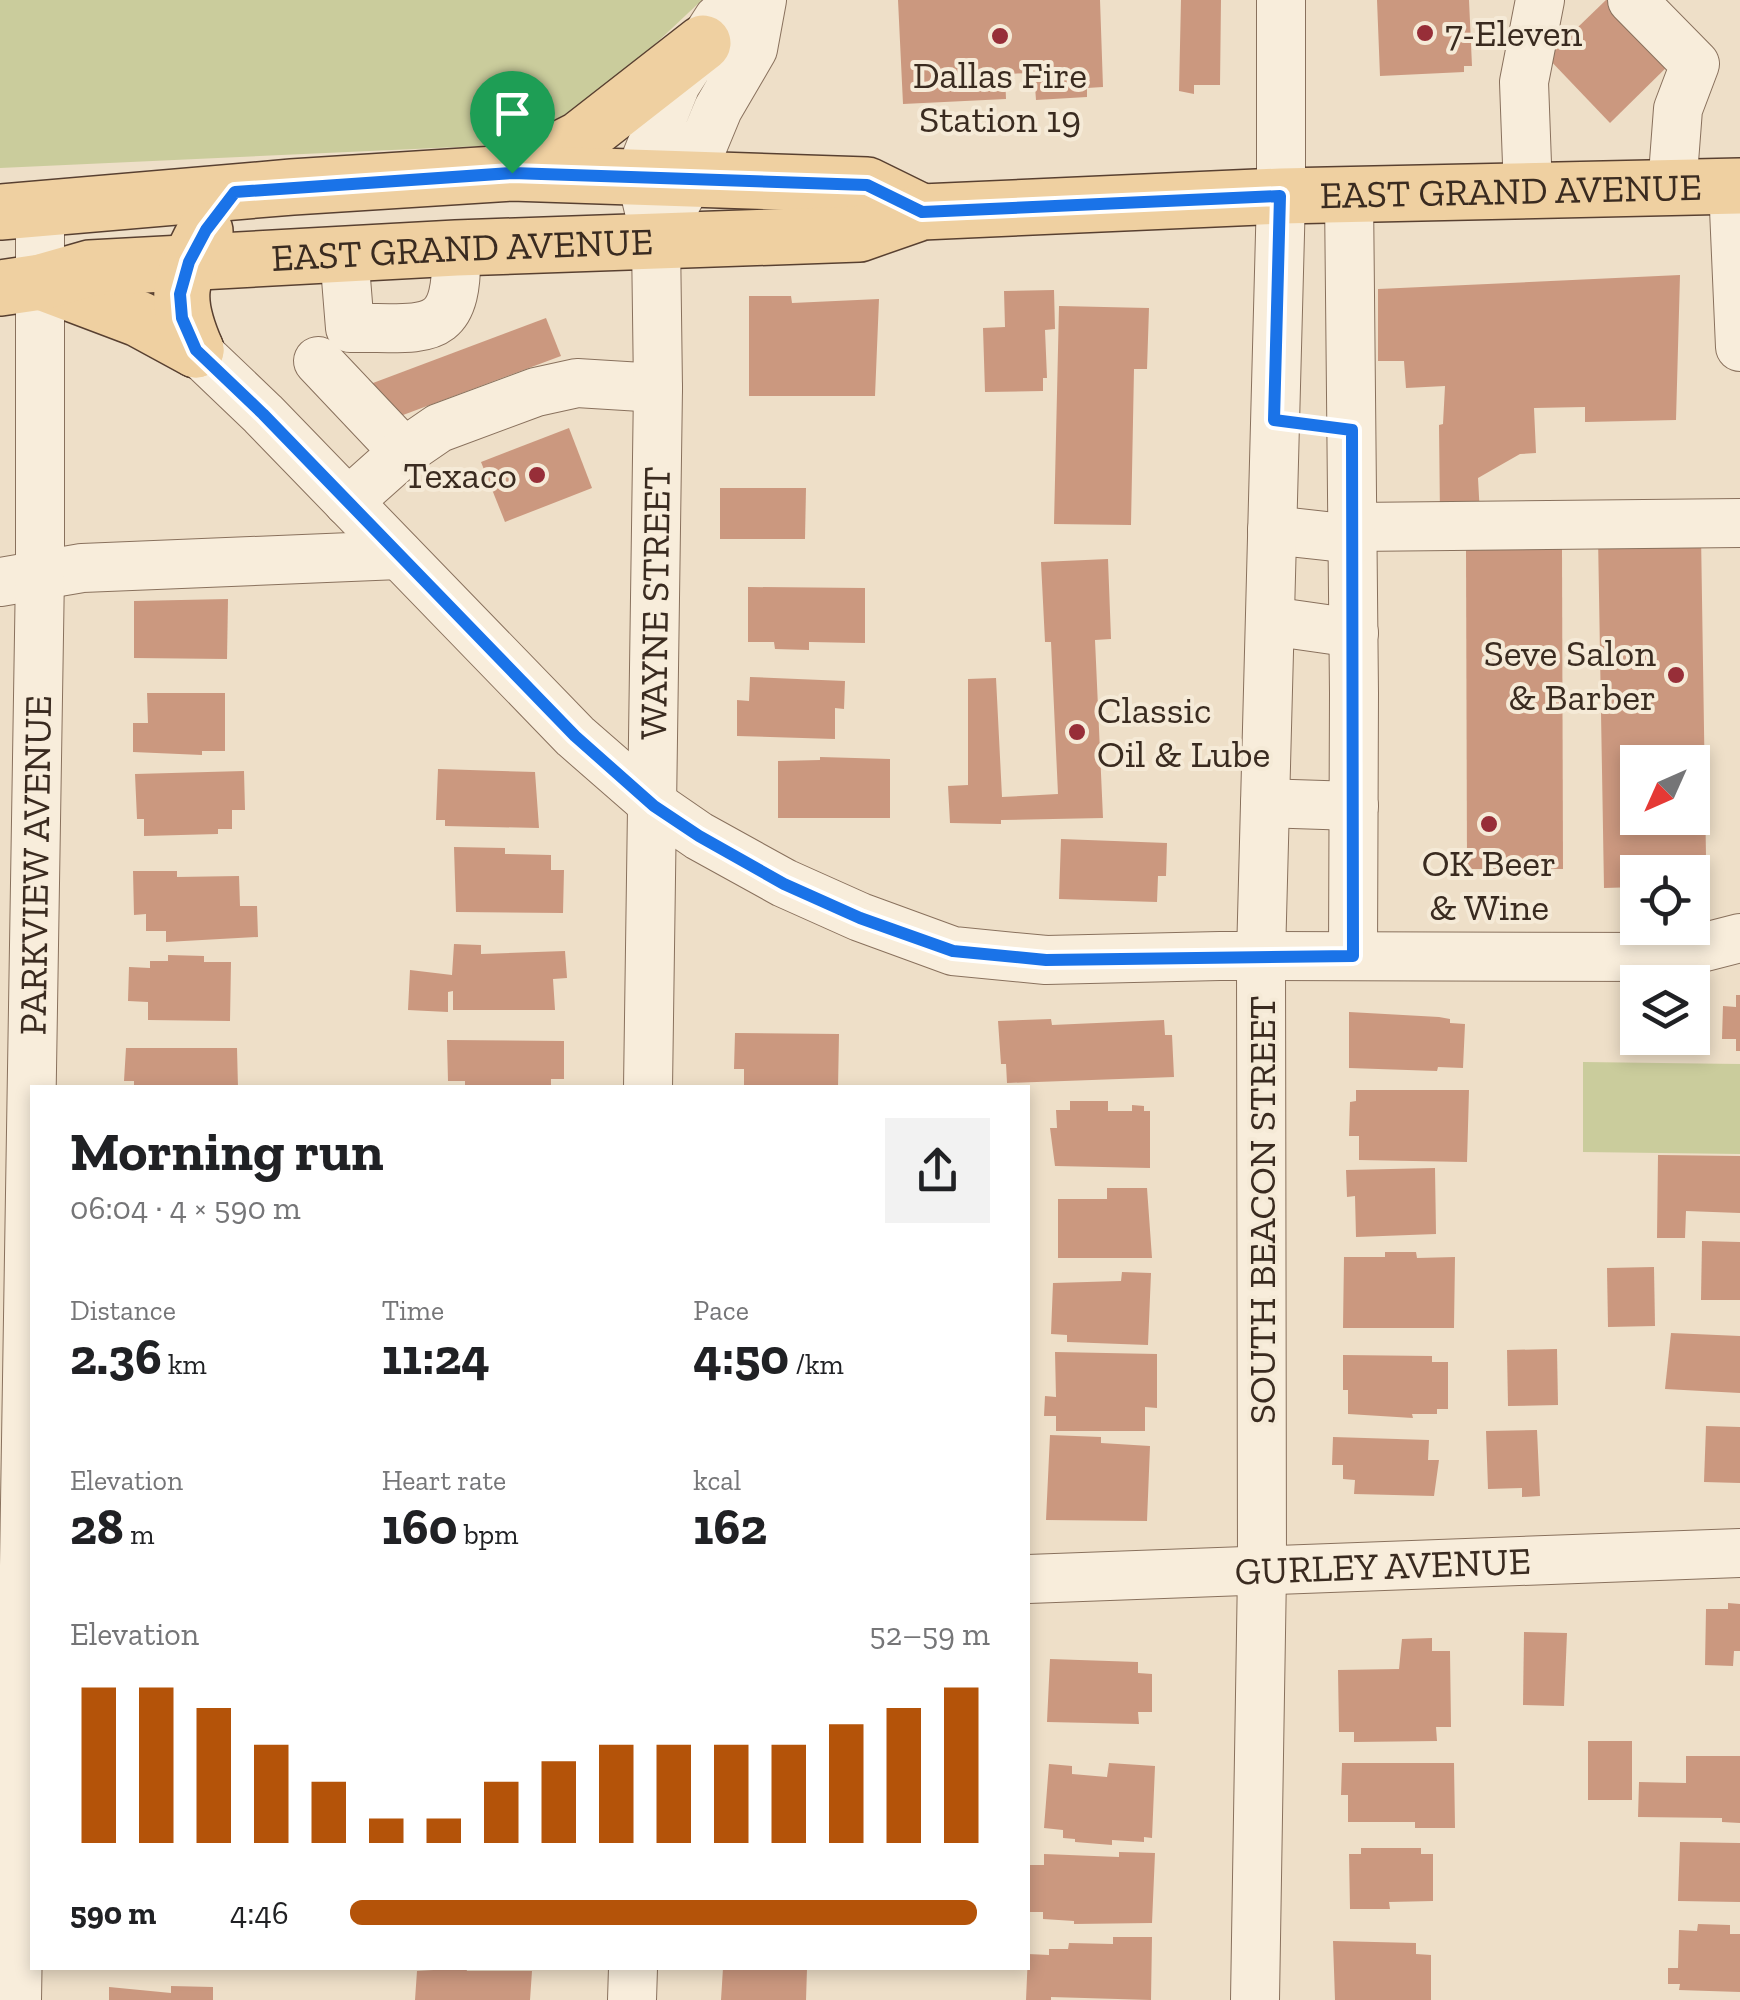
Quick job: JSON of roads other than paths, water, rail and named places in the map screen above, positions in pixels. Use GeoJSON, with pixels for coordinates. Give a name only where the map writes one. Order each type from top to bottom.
{"type":"FeatureCollection","features":[{"type":"Feature","properties":{"kind":"main road"},"geometry":{"type":"LineString","coordinates":[[512,173],[580,139],[703,43]]}},
{"type":"Feature","properties":{"kind":"main road","name":"EAST GRAND AVENUE"},"geometry":{"type":"LineString","coordinates":[[20,210],[512,173],[867,185],[922,212]]}},
{"type":"Feature","properties":{"kind":"main road","name":"EAST GRAND AVENUE"},"geometry":{"type":"LineString","coordinates":[[21,285],[90,268],[456,248],[859,234],[922,212],[1280,196],[1736,186]]}},
{"type":"Feature","properties":{"kind":"main road"},"geometry":{"type":"LineString","coordinates":[[196,350],[182,318],[180,294],[189,262],[206,230],[235,192]]}},
{"type":"Feature","properties":{"kind":"main road"},"geometry":{"type":"LineString","coordinates":[[21,285],[139,319],[196,350]]}},
{"type":"Feature","properties":{"kind":"street"},"geometry":{"type":"LineString","coordinates":[[656,240],[676,84],[718,19],[752,0]]}},
{"type":"Feature","properties":{"kind":"street"},"geometry":{"type":"LineString","coordinates":[[665,178],[718,109],[753,49],[762,0]]}},
{"type":"Feature","properties":{"kind":"street","name":"SOUTH BEACON STREET"},"geometry":{"type":"LineString","coordinates":[[1256,2000],[1262,1572],[1261,956],[1280,196],[1281,0]]}},
{"type":"Feature","properties":{"kind":"street"},"geometry":{"type":"LineString","coordinates":[[1528,191],[1524,82],[1540,0]]}},
{"type":"Feature","properties":{"kind":"street"},"geometry":{"type":"LineString","coordinates":[[1632,0],[1695,64],[1678,109],[1672,188]]}},
{"type":"Feature","properties":{"kind":"street"},"geometry":{"type":"LineString","coordinates":[[1736,186],[1740,348]]}},
{"type":"Feature","properties":{"kind":"street"},"geometry":{"type":"LineString","coordinates":[[1349,195],[1353,956]]}},
{"type":"Feature","properties":{"kind":"street","name":"PARKVIEW AVENUE"},"geometry":{"type":"LineString","coordinates":[[17,2000],[20,210]]}},
{"type":"Feature","properties":{"kind":"street","name":"WAYNE STREET"},"geometry":{"type":"LineString","coordinates":[[648,1085],[658,388],[656,240]]}},
{"type":"Feature","properties":{"kind":"street"},"geometry":{"type":"LineString","coordinates":[[263,414],[334,344],[441,320],[454,302],[458,283],[456,248]]}},
{"type":"Feature","properties":{"kind":"street"},"geometry":{"type":"LineString","coordinates":[[344,254],[334,344],[404,452]]}},
{"type":"Feature","properties":{"kind":"street"},"geometry":{"type":"LineString","coordinates":[[1277,334],[1351,338]]}},
{"type":"Feature","properties":{"kind":"street"},"geometry":{"type":"LineString","coordinates":[[196,350],[575,736],[654,806],[784,884],[860,918],[953,951],[1046,960],[1666,957],[1740,938]]}},
{"type":"Feature","properties":{"kind":"street"},"geometry":{"type":"LineString","coordinates":[[348,502],[404,452],[439,428],[536,392],[577,383],[658,388]]}},
{"type":"Feature","properties":{"kind":"street"},"geometry":{"type":"LineString","coordinates":[[1274,420],[1352,430]]}},
{"type":"Feature","properties":{"kind":"street"},"geometry":{"type":"LineString","coordinates":[[1272,530],[1353,533],[1740,523]]}},
{"type":"Feature","properties":{"kind":"street"},"geometry":{"type":"LineString","coordinates":[[20,578],[82,568],[399,556]]}},
{"type":"Feature","properties":{"kind":"street"},"geometry":{"type":"LineString","coordinates":[[1270,621],[1354,633]]}},
{"type":"Feature","properties":{"kind":"street"},"geometry":{"type":"LineString","coordinates":[[1265,803],[1354,806]]}},
{"type":"Feature","properties":{"kind":"street","name":"GURLEY AVENUE"},"geometry":{"type":"LineString","coordinates":[[1030,1580],[1740,1553]]}},
{"type":"Feature","properties":{"kind":"street"},"geometry":{"type":"LineString","coordinates":[[632,2000],[633,1970]]}},
{"type":"Feature","properties":{"kind":"place","name":"7-Eleven"},"geometry":{"type":"Point","coordinates":[1425,33]}},
{"type":"Feature","properties":{"kind":"place","name":"Dallas Fire Station 19"},"geometry":{"type":"Point","coordinates":[1000,36]}},
{"type":"Feature","properties":{"kind":"place","name":"Texaco"},"geometry":{"type":"Point","coordinates":[537,475]}},
{"type":"Feature","properties":{"kind":"place","name":"Seve Salon & Barber"},"geometry":{"type":"Point","coordinates":[1676,675]}},
{"type":"Feature","properties":{"kind":"place","name":"Classic Oil & Lube"},"geometry":{"type":"Point","coordinates":[1077,732]}},
{"type":"Feature","properties":{"kind":"place","name":"OK Beer & Wine"},"geometry":{"type":"Point","coordinates":[1489,824]}}]}
